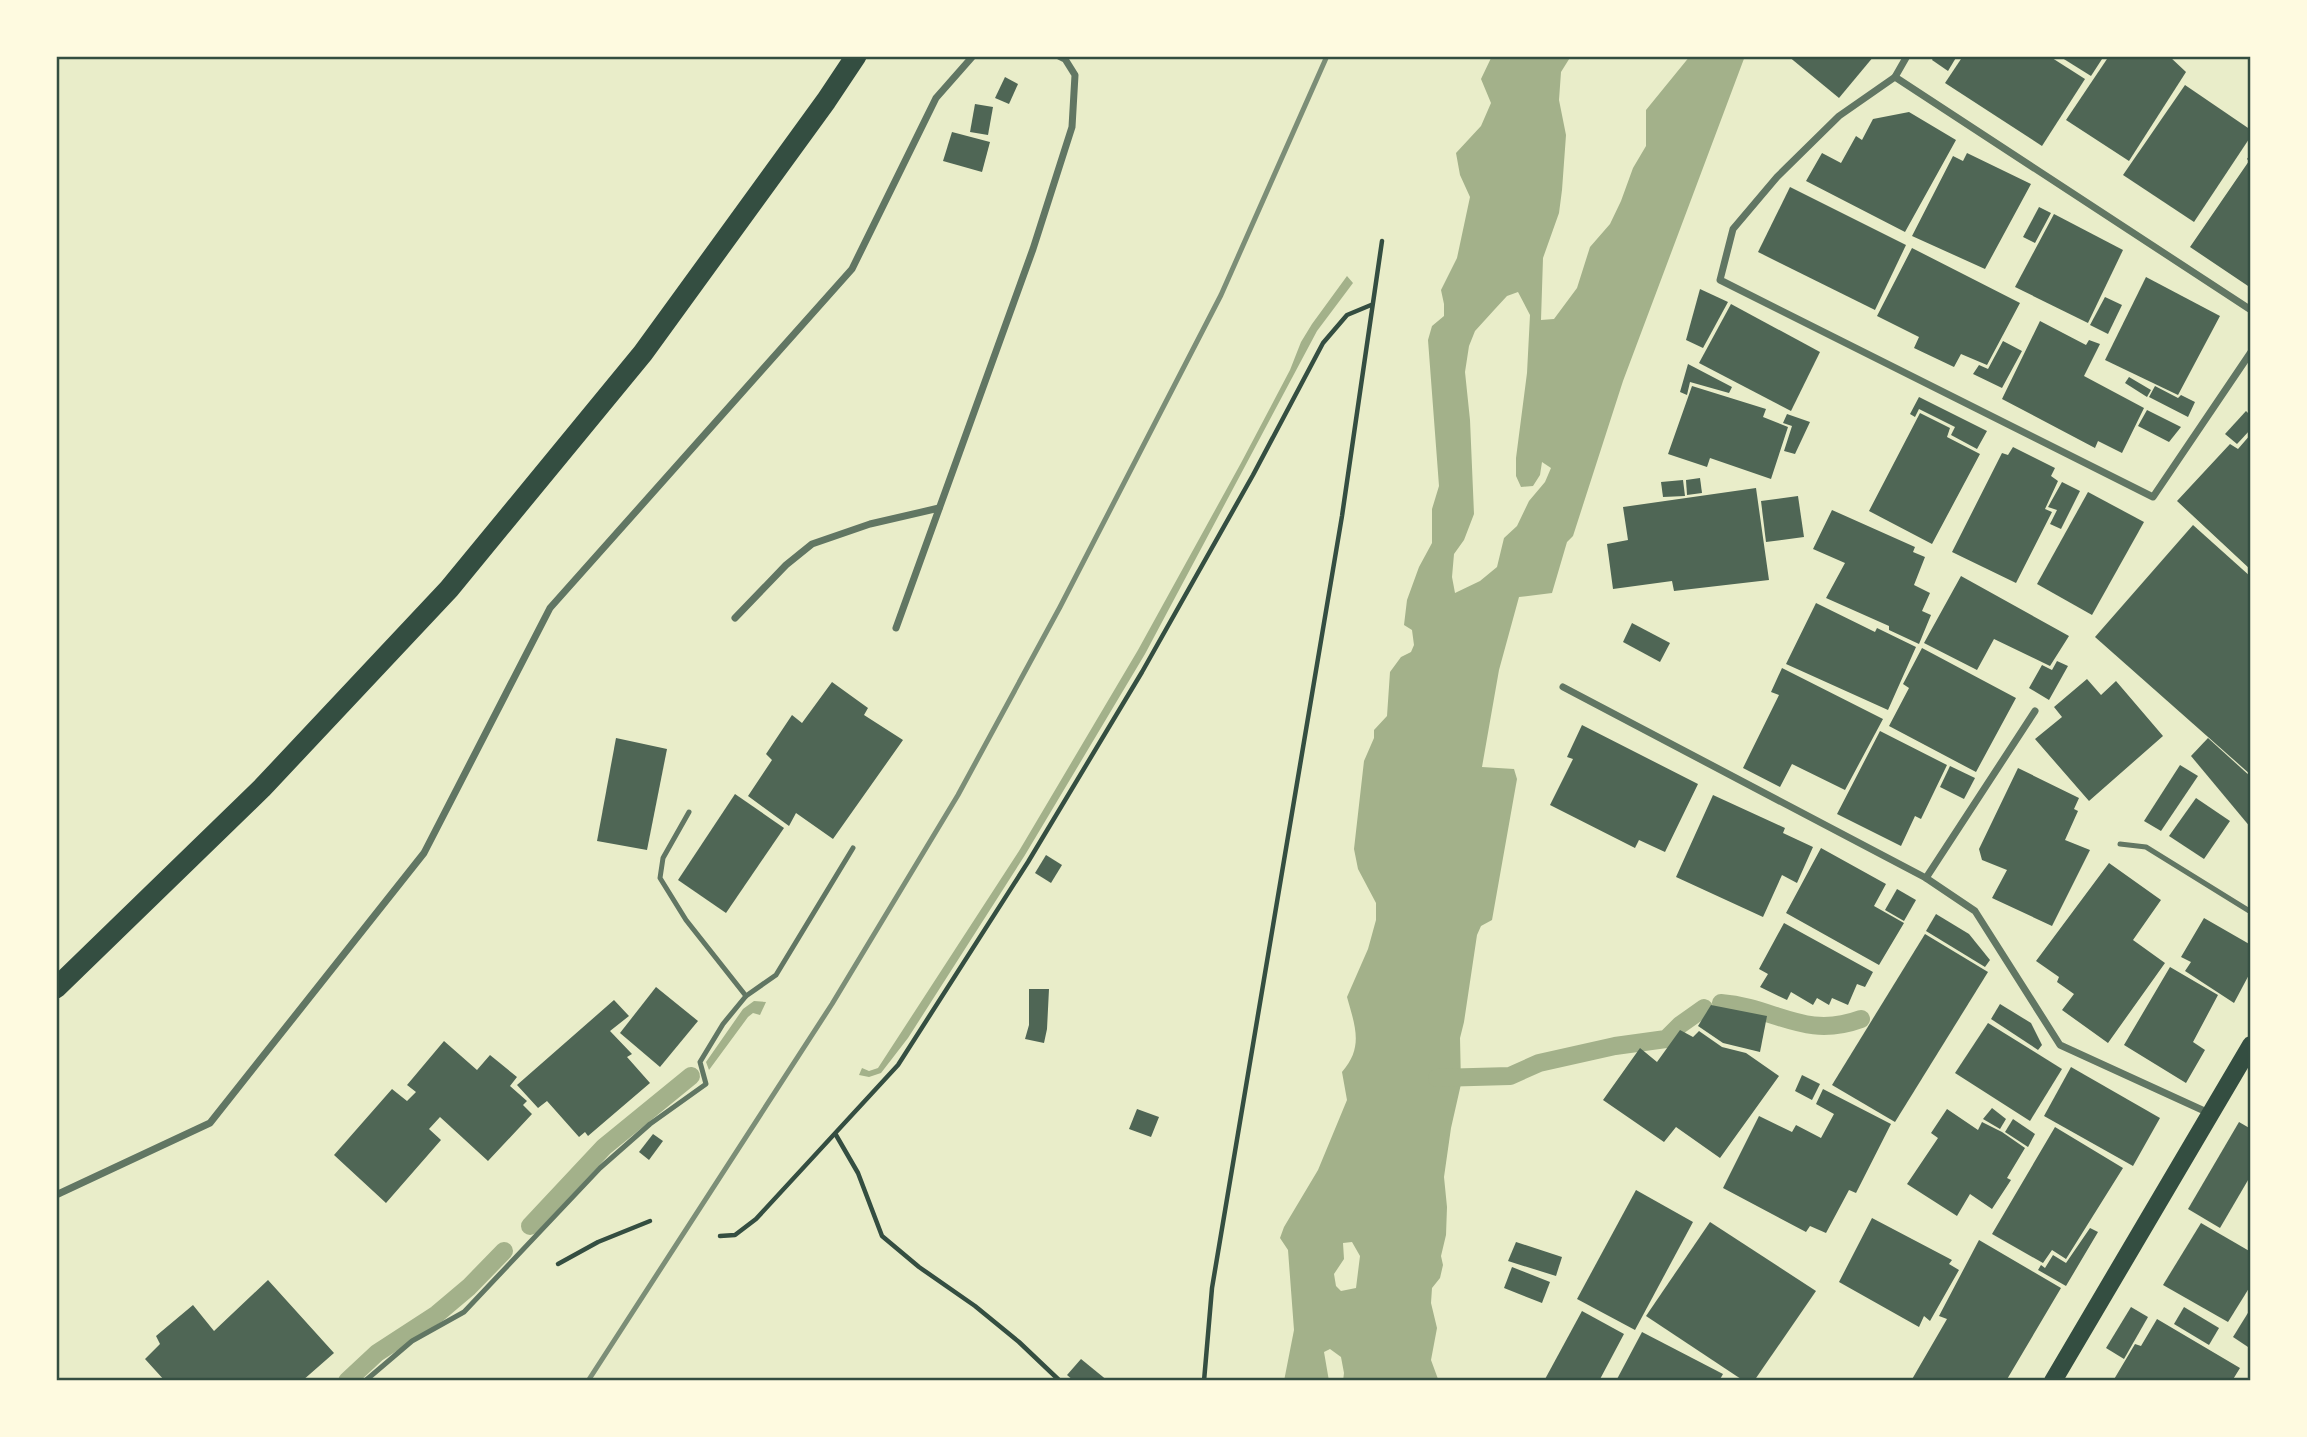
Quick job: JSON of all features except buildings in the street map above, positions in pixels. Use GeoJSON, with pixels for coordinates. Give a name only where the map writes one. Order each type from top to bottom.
{"type":"FeatureCollection","features":[{"type":"Feature","properties":{"kind":"highway"},"geometry":{"type":"LineString","coordinates":[[56,988],[262,788],[449,589],[643,353],[856,56]]}},
{"type":"Feature","properties":{"kind":"main road"},"geometry":{"type":"LineString","coordinates":[[2053,1381],[2251,1045]]}},
{"type":"Feature","properties":{"kind":"street"},"geometry":{"type":"LineString","coordinates":[[56,1195],[210,1123],[424,853],[550,608],[852,270],[936,98],[973,56]]}},
{"type":"Feature","properties":{"kind":"street"},"geometry":{"type":"LineString","coordinates":[[895,628],[1033,249],[1072,127],[1075,75],[1065,59],[1059,56]]}},
{"type":"Feature","properties":{"kind":"street"},"geometry":{"type":"LineString","coordinates":[[1907,56],[1895,77],[1839,116],[1768,187],[1732,229],[1720,280],[2153,497],[2251,352]]}},
{"type":"Feature","properties":{"kind":"street"},"geometry":{"type":"LineString","coordinates":[[1895,77],[2251,310]]}},
{"type":"Feature","properties":{"kind":"street"},"geometry":{"type":"LineString","coordinates":[[735,618],[786,565],[812,544],[870,524],[939,508]]}},
{"type":"Feature","properties":{"kind":"street"},"geometry":{"type":"LineString","coordinates":[[1563,687],[1926,878],[1975,911],[2060,1045],[2211,1114]]}},
{"type":"Feature","properties":{"kind":"street"},"geometry":{"type":"LineString","coordinates":[[1926,878],[2035,711]]}},
{"type":"Feature","properties":{"kind":"lane"},"geometry":{"type":"LineString","coordinates":[[689,812],[663,858],[660,877],[687,920],[746,996]]}},
{"type":"Feature","properties":{"kind":"lane"},"geometry":{"type":"LineString","coordinates":[[2120,844],[2146,847],[2251,912]]}},
{"type":"Feature","properties":{"kind":"lane"},"geometry":{"type":"LineString","coordinates":[[365,1381],[412,1341],[464,1312],[600,1168],[650,1124],[706,1084],[700,1062],[723,1024],[746,996],[776,975],[853,848]]}},
{"type":"Feature","properties":{"kind":"path"},"geometry":{"type":"LineString","coordinates":[[1204,1381],[1212,1287],[1342,516],[1382,242]]}},
{"type":"Feature","properties":{"kind":"path"},"geometry":{"type":"LineString","coordinates":[[720,1236],[735,1235],[756,1219],[898,1065],[1028,862],[1155,649],[1253,475],[1323,343],[1347,315],[1371,305]]}},
{"type":"Feature","properties":{"kind":"path"},"geometry":{"type":"LineString","coordinates":[[836,1135],[858,1173],[883,1236],[919,1267],[975,1306],[1060,1381]]}},
{"type":"Feature","properties":{"kind":"shaded area"},"geometry":{"type":"Polygon","coordinates":[[[1492,56],[1571,56],[1561,72],[1559,100],[1566,135],[1559,213],[1543,258],[1541,320],[1554,319],[1577,288],[1590,247],[1610,224],[1633,168],[1646,146],[1646,110],[1690,56],[1745,56],[1623,381],[1552,593],[1519,597],[1499,670],[1482,767],[1514,769],[1517,779],[1492,920],[1481,926],[1477,935],[1460,1038],[1461,1084],[1444,1177],[1447,1207],[1446,1235],[1441,1256],[1443,1265],[1440,1278],[1432,1288],[1431,1303],[1437,1328],[1431,1360],[1438,1379],[1343,1381],[1341,1357],[1330,1349],[1324,1352],[1329,1381],[1284,1381],[1294,1330],[1288,1250],[1280,1238],[1318,1170],[1347,1100],[1342,1072],[1353,1054],[1356,1036],[1347,997],[1368,949],[1376,920],[1376,903],[1358,869],[1354,849],[1364,761],[1374,738],[1374,730],[1387,716],[1390,672],[1401,657],[1411,652],[1414,645],[1412,630],[1404,625],[1407,600],[1419,567],[1432,543],[1432,509],[1439,486],[1428,340],[1432,326],[1444,316],[1441,290],[1457,258],[1470,197],[1460,175],[1456,153],[1481,126],[1491,103],[1481,79],[1492,56]],[[1518,292],[1507,296],[1475,331],[1469,346],[1465,372],[1474,514],[1464,540],[1454,554],[1452,577],[1455,593],[1480,581],[1497,567],[1504,538],[1517,526],[1529,501],[1545,482],[1551,468],[1542,462],[1540,475],[1533,486],[1521,487],[1516,476],[1530,315],[1518,292]],[[1352,1242],[1343,1243],[1344,1259],[1334,1274],[1336,1286],[1341,1291],[1356,1288],[1360,1256],[1352,1242]]]}},
{"type":"Feature","properties":{"kind":"shaded area"},"geometry":{"type":"Polygon","coordinates":[[[1347,276],[1353,283],[1317,331],[1145,654],[1025,855],[908,1038],[881,1073],[869,1077],[859,1075],[862,1068],[869,1071],[878,1068],[1019,851],[1138,650],[1241,463],[1290,370],[1301,342],[1347,276]]]}},
{"type":"Feature","properties":{"kind":"shaded area"},"geometry":{"type":"Polygon","coordinates":[[[754,1001],[766,1002],[760,1015],[753,1013],[748,1017],[709,1070],[706,1062],[743,1009],[754,1001]]]}},
{"type":"Feature","properties":{"kind":"waterway"},"geometry":{"type":"LineString","coordinates":[[1721,1003],[1823,1026],[1841,1025],[1861,1019]]}},
{"type":"Feature","properties":{"kind":"waterway"},"geometry":{"type":"LineString","coordinates":[[1437,1078],[1510,1076],[1539,1063],[1615,1046],[1666,1039],[1704,1008]]}},
{"type":"Feature","properties":{"kind":"waterway"},"geometry":{"type":"LineString","coordinates":[[530,1226],[604,1147],[691,1076]]}},
{"type":"Feature","properties":{"kind":"waterway"},"geometry":{"type":"LineString","coordinates":[[347,1381],[377,1353],[437,1314],[469,1287],[504,1251]]}},
{"type":"Feature","properties":{"kind":"railway"},"geometry":{"type":"LineString","coordinates":[[588,1381],[832,1004],[958,795],[1060,607],[1221,295],[1327,56]]}}]}
